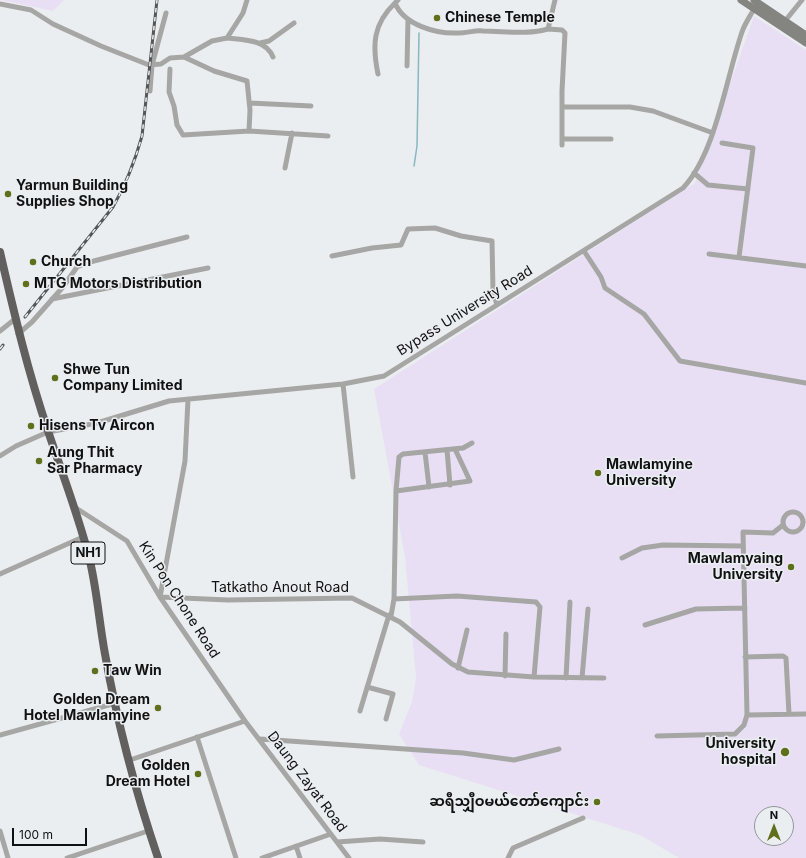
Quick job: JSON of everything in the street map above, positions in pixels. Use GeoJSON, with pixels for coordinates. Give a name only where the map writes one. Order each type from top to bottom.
{"type":"FeatureCollection","features":[{"type":"Feature","properties":{"kind":"highway","name":"NH1"},"geometry":{"type":"LineString","coordinates":[[0,252],[18,334],[48,432],[76,508],[89,558],[116,704],[148,831],[158,858]]}},
{"type":"Feature","properties":{"kind":"main road"},"geometry":{"type":"LineString","coordinates":[[741,0],[755,4],[785,20],[806,34]]}},
{"type":"Feature","properties":{"kind":"main road"},"geometry":{"type":"LineString","coordinates":[[755,4],[806,43]]}},
{"type":"Feature","properties":{"kind":"street"},"geometry":{"type":"LineString","coordinates":[[227,38],[243,13],[247,0]]}},
{"type":"Feature","properties":{"kind":"street"},"geometry":{"type":"LineString","coordinates":[[548,29],[555,0]]}},
{"type":"Feature","properties":{"kind":"street"},"geometry":{"type":"LineString","coordinates":[[785,20],[802,0]]}},
{"type":"Feature","properties":{"kind":"street"},"geometry":{"type":"LineString","coordinates":[[396,1],[400,13],[427,28],[458,33],[480,30],[562,30],[565,33],[562,145]]}},
{"type":"Feature","properties":{"kind":"street"},"geometry":{"type":"LineString","coordinates":[[378,74],[374,55],[376,36],[382,17],[396,1]]}},
{"type":"Feature","properties":{"kind":"street"},"geometry":{"type":"LineString","coordinates":[[0,4],[31,10],[53,24],[74,34],[152,65],[161,64],[170,58],[184,56],[212,41],[227,38],[260,43],[269,41],[294,23]]}},
{"type":"Feature","properties":{"kind":"street","name":"Bypass University Road"},"geometry":{"type":"LineString","coordinates":[[0,456],[16,446],[48,432],[97,423],[169,402],[343,384],[384,376],[683,188],[692,178],[712,133],[743,30],[755,4]]}},
{"type":"Feature","properties":{"kind":"street"},"geometry":{"type":"LineString","coordinates":[[150,91],[152,65],[166,13]]}},
{"type":"Feature","properties":{"kind":"street"},"geometry":{"type":"LineString","coordinates":[[407,66],[408,18]]}},
{"type":"Feature","properties":{"kind":"street"},"geometry":{"type":"LineString","coordinates":[[260,43],[270,49],[273,56]]}},
{"type":"Feature","properties":{"kind":"street"},"geometry":{"type":"LineString","coordinates":[[184,56],[214,71],[247,81],[250,103],[249,131]]}},
{"type":"Feature","properties":{"kind":"street"},"geometry":{"type":"LineString","coordinates":[[170,69],[169,92],[177,125],[183,135],[249,131],[328,136]]}},
{"type":"Feature","properties":{"kind":"street"},"geometry":{"type":"LineString","coordinates":[[250,103],[311,106]]}},
{"type":"Feature","properties":{"kind":"street"},"geometry":{"type":"LineString","coordinates":[[562,107],[630,107],[653,111],[712,133]]}},
{"type":"Feature","properties":{"kind":"street"},"geometry":{"type":"LineString","coordinates":[[285,168],[292,133]]}},
{"type":"Feature","properties":{"kind":"street"},"geometry":{"type":"LineString","coordinates":[[562,139],[612,138]]}},
{"type":"Feature","properties":{"kind":"street"},"geometry":{"type":"LineString","coordinates":[[722,143],[753,148],[739,257]]}},
{"type":"Feature","properties":{"kind":"street"},"geometry":{"type":"LineString","coordinates":[[694,173],[708,185],[748,189]]}},
{"type":"Feature","properties":{"kind":"street"},"geometry":{"type":"LineString","coordinates":[[332,256],[372,248],[401,245],[408,229],[435,228],[461,236],[492,241],[493,291],[497,305]]}},
{"type":"Feature","properties":{"kind":"street"},"geometry":{"type":"LineString","coordinates":[[18,334],[32,322],[77,267],[82,264],[187,237]]}},
{"type":"Feature","properties":{"kind":"street"},"geometry":{"type":"LineString","coordinates":[[584,251],[601,277],[605,288],[644,314],[680,361],[806,383]]}},
{"type":"Feature","properties":{"kind":"street"},"geometry":{"type":"LineString","coordinates":[[710,254],[806,266]]}},
{"type":"Feature","properties":{"kind":"street"},"geometry":{"type":"LineString","coordinates":[[52,299],[208,268]]}},
{"type":"Feature","properties":{"kind":"street"},"geometry":{"type":"LineString","coordinates":[[0,331],[15,319]]}},
{"type":"Feature","properties":{"kind":"street"},"geometry":{"type":"LineString","coordinates":[[343,384],[353,477]]}},
{"type":"Feature","properties":{"kind":"street"},"geometry":{"type":"LineString","coordinates":[[160,597],[185,461],[188,399]]}},
{"type":"Feature","properties":{"kind":"street"},"geometry":{"type":"LineString","coordinates":[[360,711],[394,599],[396,491],[399,457],[403,454],[463,448],[472,442]]}},
{"type":"Feature","properties":{"kind":"street"},"geometry":{"type":"LineString","coordinates":[[396,491],[450,485],[470,480],[455,449]]}},
{"type":"Feature","properties":{"kind":"street"},"geometry":{"type":"LineString","coordinates":[[447,450],[450,485]]}},
{"type":"Feature","properties":{"kind":"street"},"geometry":{"type":"LineString","coordinates":[[425,452],[429,487]]}},
{"type":"Feature","properties":{"kind":"street","name":"Kin Pon Chone Road"},"geometry":{"type":"LineString","coordinates":[[76,508],[127,540],[160,597],[245,721]]}},
{"type":"Feature","properties":{"kind":"street"},"geometry":{"type":"LineString","coordinates":[[657,736],[736,734],[744,725],[747,715],[743,532],[773,533],[783,525],[785,515],[794,511],[803,518],[804,527],[794,532],[787,530],[783,525]]}},
{"type":"Feature","properties":{"kind":"street"},"geometry":{"type":"LineString","coordinates":[[0,574],[83,537]]}},
{"type":"Feature","properties":{"kind":"street"},"geometry":{"type":"LineString","coordinates":[[622,558],[642,548],[658,546],[743,546]]}},
{"type":"Feature","properties":{"kind":"street"},"geometry":{"type":"LineString","coordinates":[[394,599],[457,596],[536,602],[540,607],[534,677]]}},
{"type":"Feature","properties":{"kind":"street","name":"Tatkatho Anout Road"},"geometry":{"type":"LineString","coordinates":[[160,597],[228,600],[352,598],[390,616],[458,668],[474,674],[604,678]]}},
{"type":"Feature","properties":{"kind":"street"},"geometry":{"type":"LineString","coordinates":[[566,678],[570,602]]}},
{"type":"Feature","properties":{"kind":"street"},"geometry":{"type":"LineString","coordinates":[[645,625],[696,608],[744,608]]}},
{"type":"Feature","properties":{"kind":"street"},"geometry":{"type":"LineString","coordinates":[[582,678],[588,609]]}},
{"type":"Feature","properties":{"kind":"street"},"geometry":{"type":"LineString","coordinates":[[458,668],[467,630]]}},
{"type":"Feature","properties":{"kind":"street"},"geometry":{"type":"LineString","coordinates":[[505,676],[506,634]]}},
{"type":"Feature","properties":{"kind":"street"},"geometry":{"type":"LineString","coordinates":[[746,657],[783,656],[786,658],[789,714]]}},
{"type":"Feature","properties":{"kind":"street"},"geometry":{"type":"LineString","coordinates":[[367,687],[393,694],[386,719]]}},
{"type":"Feature","properties":{"kind":"street"},"geometry":{"type":"LineString","coordinates":[[0,736],[116,704]]}},
{"type":"Feature","properties":{"kind":"street"},"geometry":{"type":"LineString","coordinates":[[747,715],[806,714]]}},
{"type":"Feature","properties":{"kind":"street"},"geometry":{"type":"LineString","coordinates":[[130,760],[245,721]]}},
{"type":"Feature","properties":{"kind":"street","name":"Daung Zayat Road"},"geometry":{"type":"LineString","coordinates":[[245,721],[349,858]]}},
{"type":"Feature","properties":{"kind":"street"},"geometry":{"type":"LineString","coordinates":[[197,737],[236,858]]}},
{"type":"Feature","properties":{"kind":"street"},"geometry":{"type":"LineString","coordinates":[[260,739],[463,753],[514,760],[559,749]]}},
{"type":"Feature","properties":{"kind":"street"},"geometry":{"type":"LineString","coordinates":[[508,858],[513,848],[583,818]]}},
{"type":"Feature","properties":{"kind":"street"},"geometry":{"type":"LineString","coordinates":[[0,831],[8,858]]}},
{"type":"Feature","properties":{"kind":"street"},"geometry":{"type":"LineString","coordinates":[[66,858],[148,831]]}},
{"type":"Feature","properties":{"kind":"street"},"geometry":{"type":"LineString","coordinates":[[262,858],[331,834]]}},
{"type":"Feature","properties":{"kind":"street"},"geometry":{"type":"LineString","coordinates":[[337,842],[380,839],[423,842]]}},
{"type":"Feature","properties":{"kind":"street"},"geometry":{"type":"LineString","coordinates":[[296,846],[300,858]]}},
{"type":"Feature","properties":{"kind":"shaded area"},"geometry":{"type":"Polygon","coordinates":[[[1,0],[64,0],[53,11],[1,0]]]}},
{"type":"Feature","properties":{"kind":"shaded area","name":"Mawlamyine University"},"geometry":{"type":"Polygon","coordinates":[[[754,16],[806,50],[806,858],[679,858],[640,835],[419,765],[399,734],[412,702],[416,678],[405,557],[374,389],[695,183],[754,16]]]}},
{"type":"Feature","properties":{"kind":"waterway"},"geometry":{"type":"LineString","coordinates":[[414,166],[417,146],[419,33]]}},
{"type":"Feature","properties":{"kind":"railway"},"geometry":{"type":"LineString","coordinates":[[25,317],[113,207],[130,172],[142,136],[157,0]]}},
{"type":"Feature","properties":{"kind":"railway"},"geometry":{"type":"LineString","coordinates":[[0,349],[3,345]]}},
{"type":"Feature","properties":{"kind":"place","name":"Chinese Temple"},"geometry":{"type":"Point","coordinates":[437,18]}},
{"type":"Feature","properties":{"kind":"place","name":"Yarmun Building Supplies Shop"},"geometry":{"type":"Point","coordinates":[8,194]}},
{"type":"Feature","properties":{"kind":"place","name":"Church"},"geometry":{"type":"Point","coordinates":[33,262]}},
{"type":"Feature","properties":{"kind":"place","name":"MTG Motors Distribution"},"geometry":{"type":"Point","coordinates":[26,284]}},
{"type":"Feature","properties":{"kind":"place","name":"Shwe Tun Company Limited"},"geometry":{"type":"Point","coordinates":[55,378]}},
{"type":"Feature","properties":{"kind":"place","name":"Hisens Tv Aircon"},"geometry":{"type":"Point","coordinates":[31,426]}},
{"type":"Feature","properties":{"kind":"place","name":"Aung Thit Sar Pharmacy"},"geometry":{"type":"Point","coordinates":[39,461]}},
{"type":"Feature","properties":{"kind":"place","name":"Mawlamyine University"},"geometry":{"type":"Point","coordinates":[598,473]}},
{"type":"Feature","properties":{"kind":"place","name":"Mawlamyaing University"},"geometry":{"type":"Point","coordinates":[791,567]}},
{"type":"Feature","properties":{"kind":"place","name":"Taw Win"},"geometry":{"type":"Point","coordinates":[95,671]}},
{"type":"Feature","properties":{"kind":"place","name":"Golden Dream Hotel Mawlamyine"},"geometry":{"type":"Point","coordinates":[158,708]}},
{"type":"Feature","properties":{"kind":"place","name":"University hospital"},"geometry":{"type":"Point","coordinates":[785,752]}},
{"type":"Feature","properties":{"kind":"place","name":"Golden Dream Hotel"},"geometry":{"type":"Point","coordinates":[198,774]}},
{"type":"Feature","properties":{"kind":"place","name":"ဆရီသျှီဝမယ်တော်ကျောင်း"},"geometry":{"type":"Point","coordinates":[597,802]}}]}
